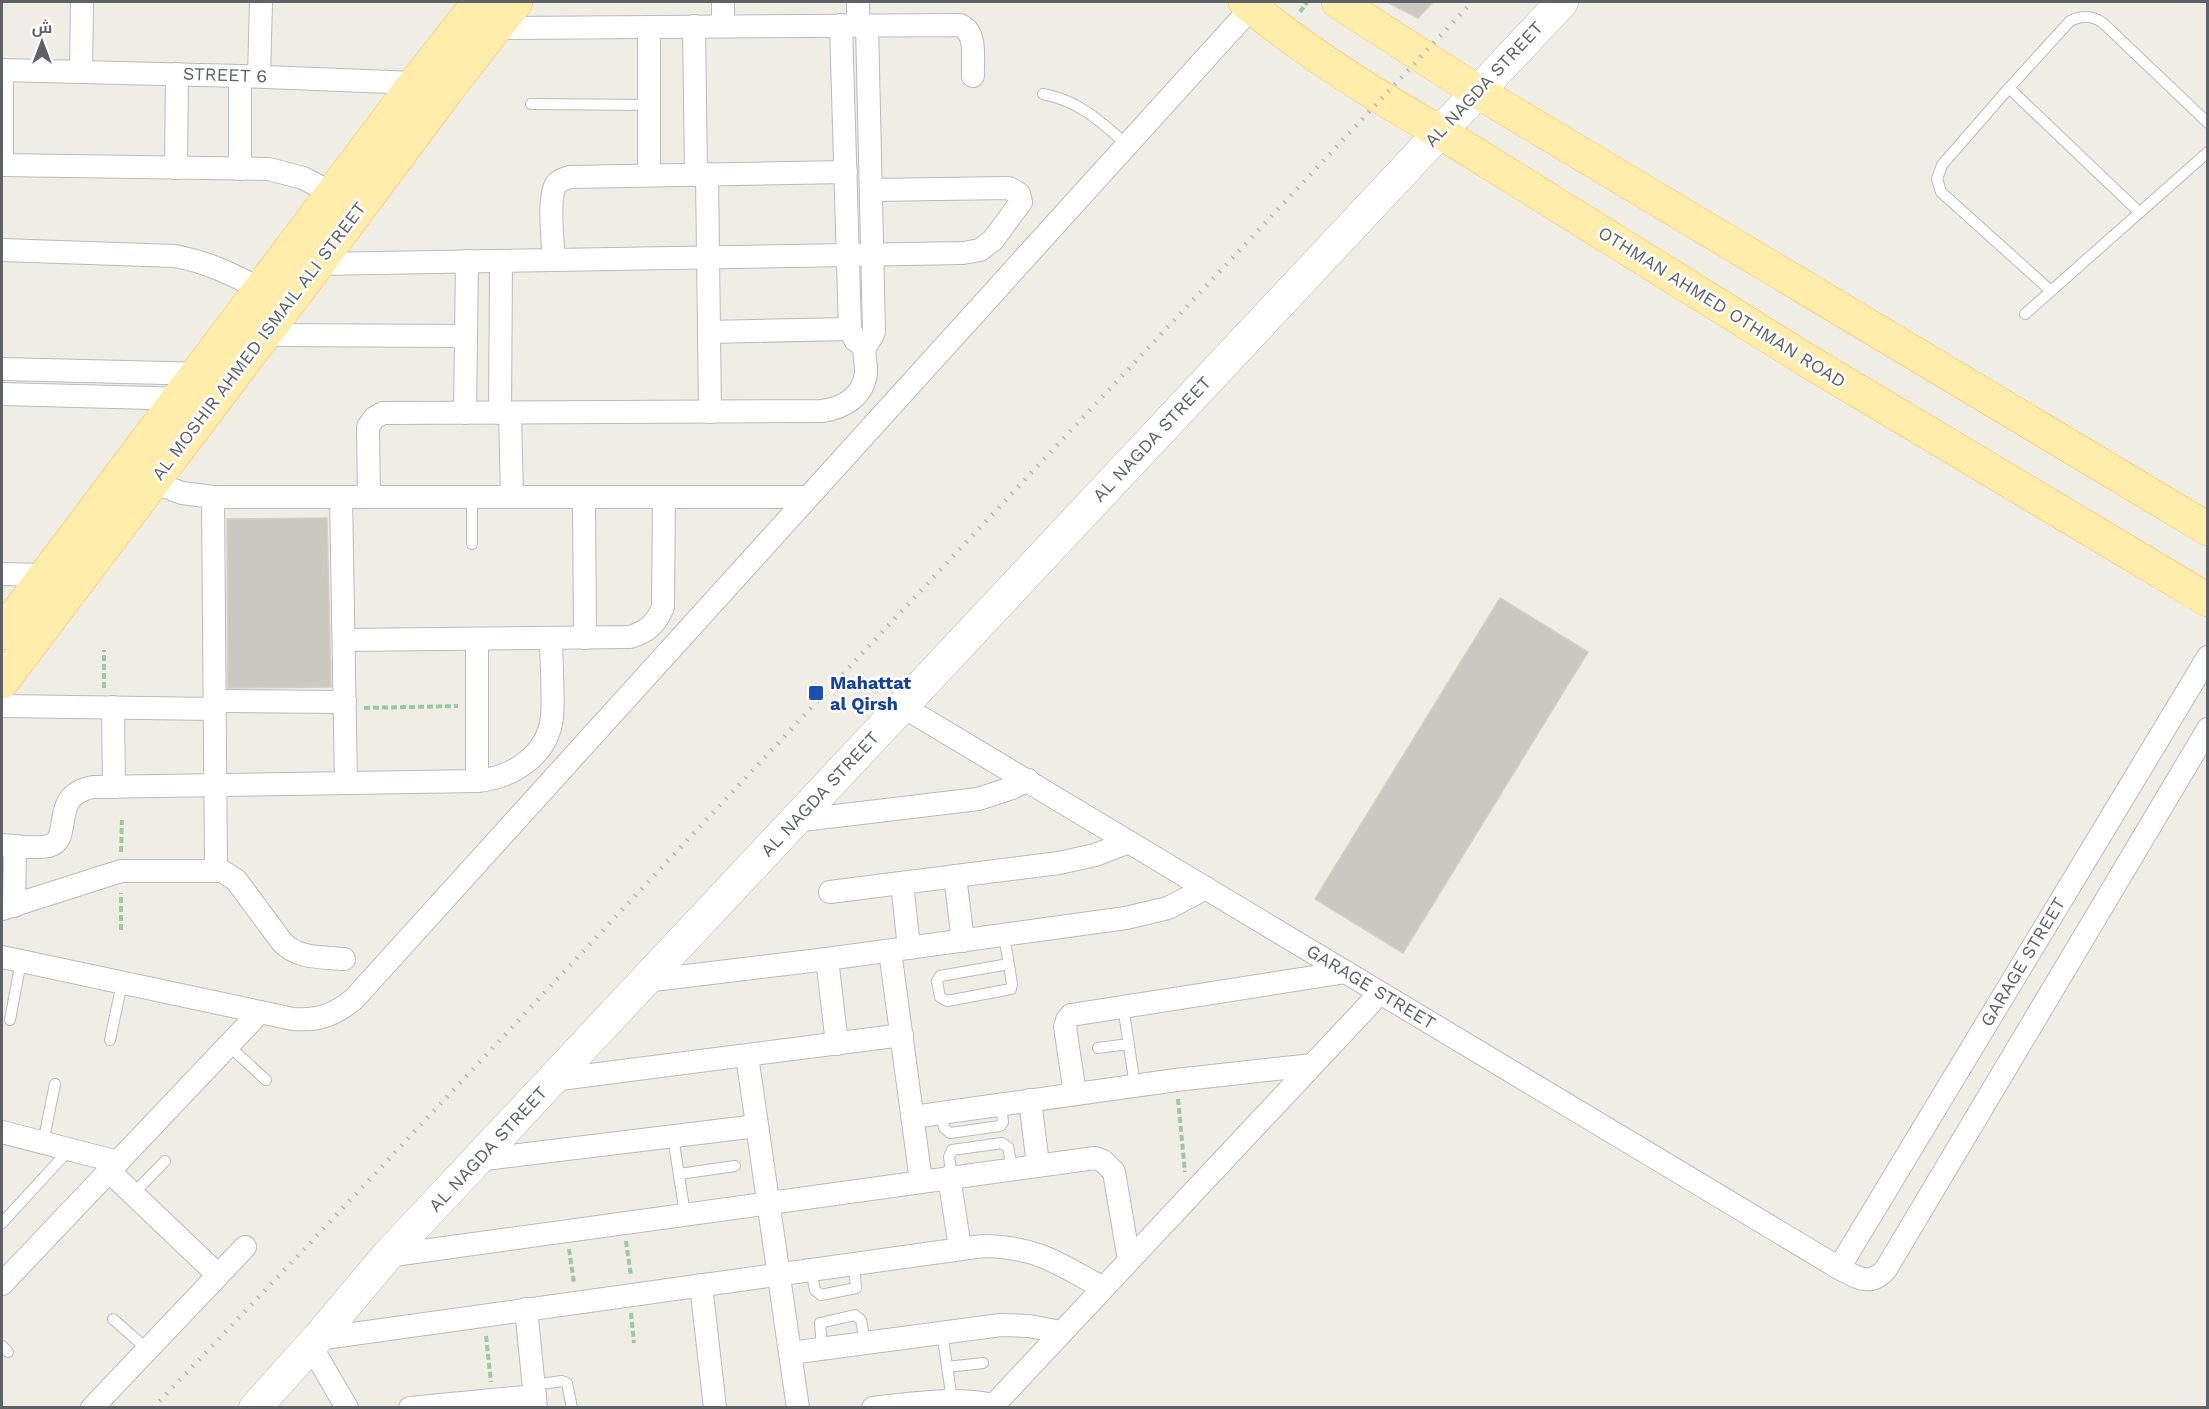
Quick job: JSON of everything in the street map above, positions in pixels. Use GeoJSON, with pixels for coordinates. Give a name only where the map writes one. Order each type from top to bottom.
{"type":"FeatureCollection","features":[{"type":"Feature","properties":{"kind":"main road","name":"AL MOSHIR AHMED ISMAIL ALI STREET"},"geometry":{"type":"LineString","coordinates":[[2,633],[415,83],[487,15],[516,2]]}},
{"type":"Feature","properties":{"kind":"main road"},"geometry":{"type":"LineString","coordinates":[[1338,2],[1478,92],[2208,530]]}},
{"type":"Feature","properties":{"kind":"main road","name":"OTHMAN AHMED OTHMAN ROAD"},"geometry":{"type":"LineString","coordinates":[[1259,8],[1381,99],[1440,132],[1798,355],[2208,600]]}},
{"type":"Feature","properties":{"kind":"main road","name":"AL MOSHIR AHMED ISMAIL ALI STREET"},"geometry":{"type":"LineString","coordinates":[[2,682],[448,89],[487,15]]}},
{"type":"Feature","properties":{"kind":"street"},"geometry":{"type":"LineString","coordinates":[[81,72],[82,2]]}},
{"type":"Feature","properties":{"kind":"street"},"geometry":{"type":"LineString","coordinates":[[240,169],[261,2]]}},
{"type":"Feature","properties":{"kind":"street"},"geometry":{"type":"LineString","coordinates":[[723,2],[723,26]]}},
{"type":"Feature","properties":{"kind":"street"},"geometry":{"type":"LineString","coordinates":[[858,2],[846,172],[850,329],[855,340],[865,347]]}},
{"type":"Feature","properties":{"kind":"street","name":"AL NAGDA STREET"},"geometry":{"type":"LineString","coordinates":[[255,1407],[387,1256],[1562,2]]}},
{"type":"Feature","properties":{"kind":"street"},"geometry":{"type":"LineString","coordinates":[[11,959],[293,1019],[320,1018],[338,1011],[354,999],[1126,144],[1259,8]]}},
{"type":"Feature","properties":{"kind":"street"},"geometry":{"type":"LineString","coordinates":[[487,15],[649,27],[954,25],[965,27],[972,36],[973,75]]}},
{"type":"Feature","properties":{"kind":"street"},"geometry":{"type":"LineString","coordinates":[[369,497],[368,427],[374,418],[383,413],[822,411],[846,404],[856,396],[866,373],[865,347],[874,332],[871,190],[855,25]]}},
{"type":"Feature","properties":{"kind":"street"},"geometry":{"type":"LineString","coordinates":[[694,26],[701,175],[708,257],[710,412]]}},
{"type":"Feature","properties":{"kind":"street"},"geometry":{"type":"LineString","coordinates":[[649,27],[649,176]]}},
{"type":"Feature","properties":{"kind":"street"},"geometry":{"type":"LineString","coordinates":[[2,70],[2,163],[269,169],[292,174],[332,193]]}},
{"type":"Feature","properties":{"kind":"street","name":"STREET 6"},"geometry":{"type":"LineString","coordinates":[[2,70],[250,76],[415,83],[448,89]]}},
{"type":"Feature","properties":{"kind":"street"},"geometry":{"type":"LineString","coordinates":[[176,168],[177,74]]}},
{"type":"Feature","properties":{"kind":"street"},"geometry":{"type":"LineString","coordinates":[[554,260],[552,197],[557,184],[570,177],[846,172]]}},
{"type":"Feature","properties":{"kind":"street"},"geometry":{"type":"LineString","coordinates":[[318,264],[963,253],[980,250],[993,240],[1020,205],[1019,194],[1013,189],[871,190]]}},
{"type":"Feature","properties":{"kind":"street"},"geometry":{"type":"LineString","coordinates":[[993,240],[1019,262]]}},
{"type":"Feature","properties":{"kind":"street"},"geometry":{"type":"LineString","coordinates":[[2,250],[175,256],[226,270],[260,289]]}},
{"type":"Feature","properties":{"kind":"street"},"geometry":{"type":"LineString","coordinates":[[465,413],[466,261]]}},
{"type":"Feature","properties":{"kind":"street"},"geometry":{"type":"LineString","coordinates":[[501,261],[505,412],[512,497]]}},
{"type":"Feature","properties":{"kind":"street"},"geometry":{"type":"LineString","coordinates":[[709,332],[850,329]]}},
{"type":"Feature","properties":{"kind":"street"},"geometry":{"type":"LineString","coordinates":[[264,335],[466,336]]}},
{"type":"Feature","properties":{"kind":"street"},"geometry":{"type":"LineString","coordinates":[[2,369],[188,385],[213,403]]}},
{"type":"Feature","properties":{"kind":"street"},"geometry":{"type":"LineString","coordinates":[[2,394],[188,385],[232,377]]}},
{"type":"Feature","properties":{"kind":"street"},"geometry":{"type":"LineString","coordinates":[[152,482],[182,493],[213,497],[807,498]]}},
{"type":"Feature","properties":{"kind":"street"},"geometry":{"type":"LineString","coordinates":[[213,497],[216,870]]}},
{"type":"Feature","properties":{"kind":"street"},"geometry":{"type":"LineString","coordinates":[[341,497],[346,783]]}},
{"type":"Feature","properties":{"kind":"street"},"geometry":{"type":"LineString","coordinates":[[584,497],[585,638]]}},
{"type":"Feature","properties":{"kind":"street"},"geometry":{"type":"LineString","coordinates":[[344,640],[585,638],[630,637],[641,634],[651,627],[663,607],[664,497]]}},
{"type":"Feature","properties":{"kind":"street"},"geometry":{"type":"LineString","coordinates":[[2,574],[45,575]]}},
{"type":"Feature","properties":{"kind":"street"},"geometry":{"type":"LineString","coordinates":[[344,959],[303,955],[292,951],[282,942],[236,880],[227,873],[216,870],[121,871],[8,908],[8,845],[46,846],[56,843],[61,834],[64,810],[72,797],[85,789],[477,781],[499,777],[519,768],[541,746],[548,733],[552,719],[551,638]]}},
{"type":"Feature","properties":{"kind":"street"},"geometry":{"type":"LineString","coordinates":[[477,639],[477,781]]}},
{"type":"Feature","properties":{"kind":"street","name":"GARAGE STREET"},"geometry":{"type":"LineString","coordinates":[[1839,1268],[2208,657]]}},
{"type":"Feature","properties":{"kind":"street"},"geometry":{"type":"LineString","coordinates":[[2,705],[108,707],[345,705]]}},
{"type":"Feature","properties":{"kind":"street","name":"GARAGE STREET"},"geometry":{"type":"LineString","coordinates":[[902,706],[1861,1280],[1868,1280],[1886,1269],[2208,729]]}},
{"type":"Feature","properties":{"kind":"street"},"geometry":{"type":"LineString","coordinates":[[108,707],[114,787]]}},
{"type":"Feature","properties":{"kind":"street"},"geometry":{"type":"LineString","coordinates":[[794,821],[978,799],[1028,780]]}},
{"type":"Feature","properties":{"kind":"street"},"geometry":{"type":"LineString","coordinates":[[830,892],[1077,859],[1129,842]]}},
{"type":"Feature","properties":{"kind":"street"},"geometry":{"type":"LineString","coordinates":[[2078,870],[2112,890]]}},
{"type":"Feature","properties":{"kind":"street"},"geometry":{"type":"LineString","coordinates":[[955,876],[963,941]]}},
{"type":"Feature","properties":{"kind":"street"},"geometry":{"type":"LineString","coordinates":[[902,883],[900,950],[902,1035],[921,1181]]}},
{"type":"Feature","properties":{"kind":"street"},"geometry":{"type":"LineString","coordinates":[[645,981],[900,950],[1148,914],[1168,908],[1206,888]]}},
{"type":"Feature","properties":{"kind":"street"},"geometry":{"type":"LineString","coordinates":[[827,959],[837,1044]]}},
{"type":"Feature","properties":{"kind":"street"},"geometry":{"type":"LineString","coordinates":[[1075,1094],[1065,1027],[1067,1020],[1078,1012],[1346,972]]}},
{"type":"Feature","properties":{"kind":"street"},"geometry":{"type":"LineString","coordinates":[[873,1407],[952,1400],[972,1401],[992,1406],[1380,993]]}},
{"type":"Feature","properties":{"kind":"street"},"geometry":{"type":"LineString","coordinates":[[2,1284],[260,1012]]}},
{"type":"Feature","properties":{"kind":"street"},"geometry":{"type":"LineString","coordinates":[[552,1080],[902,1035]]}},
{"type":"Feature","properties":{"kind":"street"},"geometry":{"type":"LineString","coordinates":[[747,1056],[798,1407]]}},
{"type":"Feature","properties":{"kind":"street"},"geometry":{"type":"LineString","coordinates":[[913,1117],[1176,1080],[1312,1065]]}},
{"type":"Feature","properties":{"kind":"street"},"geometry":{"type":"LineString","coordinates":[[1030,1100],[1038,1165]]}},
{"type":"Feature","properties":{"kind":"street"},"geometry":{"type":"LineString","coordinates":[[477,1160],[757,1126]]}},
{"type":"Feature","properties":{"kind":"street"},"geometry":{"type":"LineString","coordinates":[[2,1132],[70,1149],[113,1166],[133,1194],[218,1275]]}},
{"type":"Feature","properties":{"kind":"street"},"geometry":{"type":"LineString","coordinates":[[387,1256],[1095,1158],[1109,1165],[1114,1172],[1129,1260]]}},
{"type":"Feature","properties":{"kind":"street"},"geometry":{"type":"LineString","coordinates":[[951,1177],[960,1248]]}},
{"type":"Feature","properties":{"kind":"street"},"geometry":{"type":"LineString","coordinates":[[347,1407],[314,1342],[484,1314],[960,1248],[1004,1246],[1026,1250],[1047,1256],[1103,1288]]}},
{"type":"Feature","properties":{"kind":"street"},"geometry":{"type":"LineString","coordinates":[[92,1407],[245,1247]]}},
{"type":"Feature","properties":{"kind":"street"},"geometry":{"type":"LineString","coordinates":[[701,1285],[716,1407]]}},
{"type":"Feature","properties":{"kind":"street"},"geometry":{"type":"LineString","coordinates":[[410,1407],[535,1396],[526,1309]]}},
{"type":"Feature","properties":{"kind":"street"},"geometry":{"type":"LineString","coordinates":[[790,1353],[1001,1325],[1029,1326],[1061,1332]]}},
{"type":"Feature","properties":{"kind":"lane"},"geometry":{"type":"LineString","coordinates":[[2051,291],[1941,192],[1938,186],[1938,172],[2008,88],[2070,21],[2087,16],[2103,23],[2208,123]]}},
{"type":"Feature","properties":{"kind":"lane"},"geometry":{"type":"LineString","coordinates":[[2008,88],[2139,212]]}},
{"type":"Feature","properties":{"kind":"lane"},"geometry":{"type":"LineString","coordinates":[[1043,94],[1064,99],[1086,110],[1126,144]]}},
{"type":"Feature","properties":{"kind":"lane"},"geometry":{"type":"LineString","coordinates":[[531,104],[649,105]]}},
{"type":"Feature","properties":{"kind":"lane"},"geometry":{"type":"LineString","coordinates":[[2025,314],[2208,152]]}},
{"type":"Feature","properties":{"kind":"lane"},"geometry":{"type":"LineString","coordinates":[[472,497],[472,544]]}},
{"type":"Feature","properties":{"kind":"lane"},"geometry":{"type":"LineString","coordinates":[[1004,935],[1009,964],[1012,984],[1010,990],[947,1001],[940,997],[937,981],[940,976],[1009,964]]}},
{"type":"Feature","properties":{"kind":"lane"},"geometry":{"type":"LineString","coordinates":[[10,1020],[11,959]]}},
{"type":"Feature","properties":{"kind":"lane"},"geometry":{"type":"LineString","coordinates":[[110,1040],[122,982]]}},
{"type":"Feature","properties":{"kind":"lane"},"geometry":{"type":"LineString","coordinates":[[1123,1005],[1135,1086]]}},
{"type":"Feature","properties":{"kind":"lane"},"geometry":{"type":"LineString","coordinates":[[1098,1048],[1129,1044]]}},
{"type":"Feature","properties":{"kind":"lane"},"geometry":{"type":"LineString","coordinates":[[228,1045],[266,1080]]}},
{"type":"Feature","properties":{"kind":"lane"},"geometry":{"type":"LineString","coordinates":[[43,1143],[55,1084]]}},
{"type":"Feature","properties":{"kind":"lane"},"geometry":{"type":"LineString","coordinates":[[673,1137],[685,1214]]}},
{"type":"Feature","properties":{"kind":"lane"},"geometry":{"type":"LineString","coordinates":[[2,1223],[70,1149]]}},
{"type":"Feature","properties":{"kind":"lane"},"geometry":{"type":"LineString","coordinates":[[133,1194],[165,1161]]}},
{"type":"Feature","properties":{"kind":"lane"},"geometry":{"type":"LineString","coordinates":[[679,1174],[735,1166]]}},
{"type":"Feature","properties":{"kind":"lane"},"geometry":{"type":"LineString","coordinates":[[113,1319],[147,1349]]}},
{"type":"Feature","properties":{"kind":"lane"},"geometry":{"type":"LineString","coordinates":[[942,1332],[952,1400]]}},
{"type":"Feature","properties":{"kind":"lane"},"geometry":{"type":"LineString","coordinates":[[947,1367],[983,1363]]}},
{"type":"Feature","properties":{"kind":"lane"},"geometry":{"type":"LineString","coordinates":[[535,1396],[567,1383],[572,1407]]}},
{"type":"Feature","properties":{"kind":"path"},"geometry":{"type":"LineString","coordinates":[[104,650],[108,707]]}},
{"type":"Feature","properties":{"kind":"path"},"geometry":{"type":"LineString","coordinates":[[345,705],[477,706]]}},
{"type":"Feature","properties":{"kind":"path"},"geometry":{"type":"LineString","coordinates":[[1176,1080],[1187,1198]]}},
{"type":"Feature","properties":{"kind":"path"},"geometry":{"type":"LineString","coordinates":[[623,1223],[632,1294],[634,1343]]}},
{"type":"Feature","properties":{"kind":"path"},"geometry":{"type":"LineString","coordinates":[[567,1231],[577,1302]]}},
{"type":"Feature","properties":{"kind":"path"},"geometry":{"type":"LineString","coordinates":[[484,1314],[493,1400]]}},
{"type":"Feature","properties":{"kind":"building"},"geometry":{"type":"Polygon","coordinates":[[[1387,2],[1433,2],[1418,18],[1387,2]]]}},
{"type":"Feature","properties":{"kind":"building"},"geometry":{"type":"Polygon","coordinates":[[[327,518],[331,687],[228,688],[227,519],[327,518]]]}},
{"type":"Feature","properties":{"kind":"building"},"geometry":{"type":"Polygon","coordinates":[[[1500,598],[1588,652],[1403,953],[1315,899],[1500,598]]]}},
{"type":"Feature","properties":{"kind":"railway"},"geometry":{"type":"LineString","coordinates":[[153,1408],[1472,2]]}},
{"type":"Feature","properties":{"kind":"place","name":"Mahattat al Qirsh"},"geometry":{"type":"Point","coordinates":[816,693]}}]}
